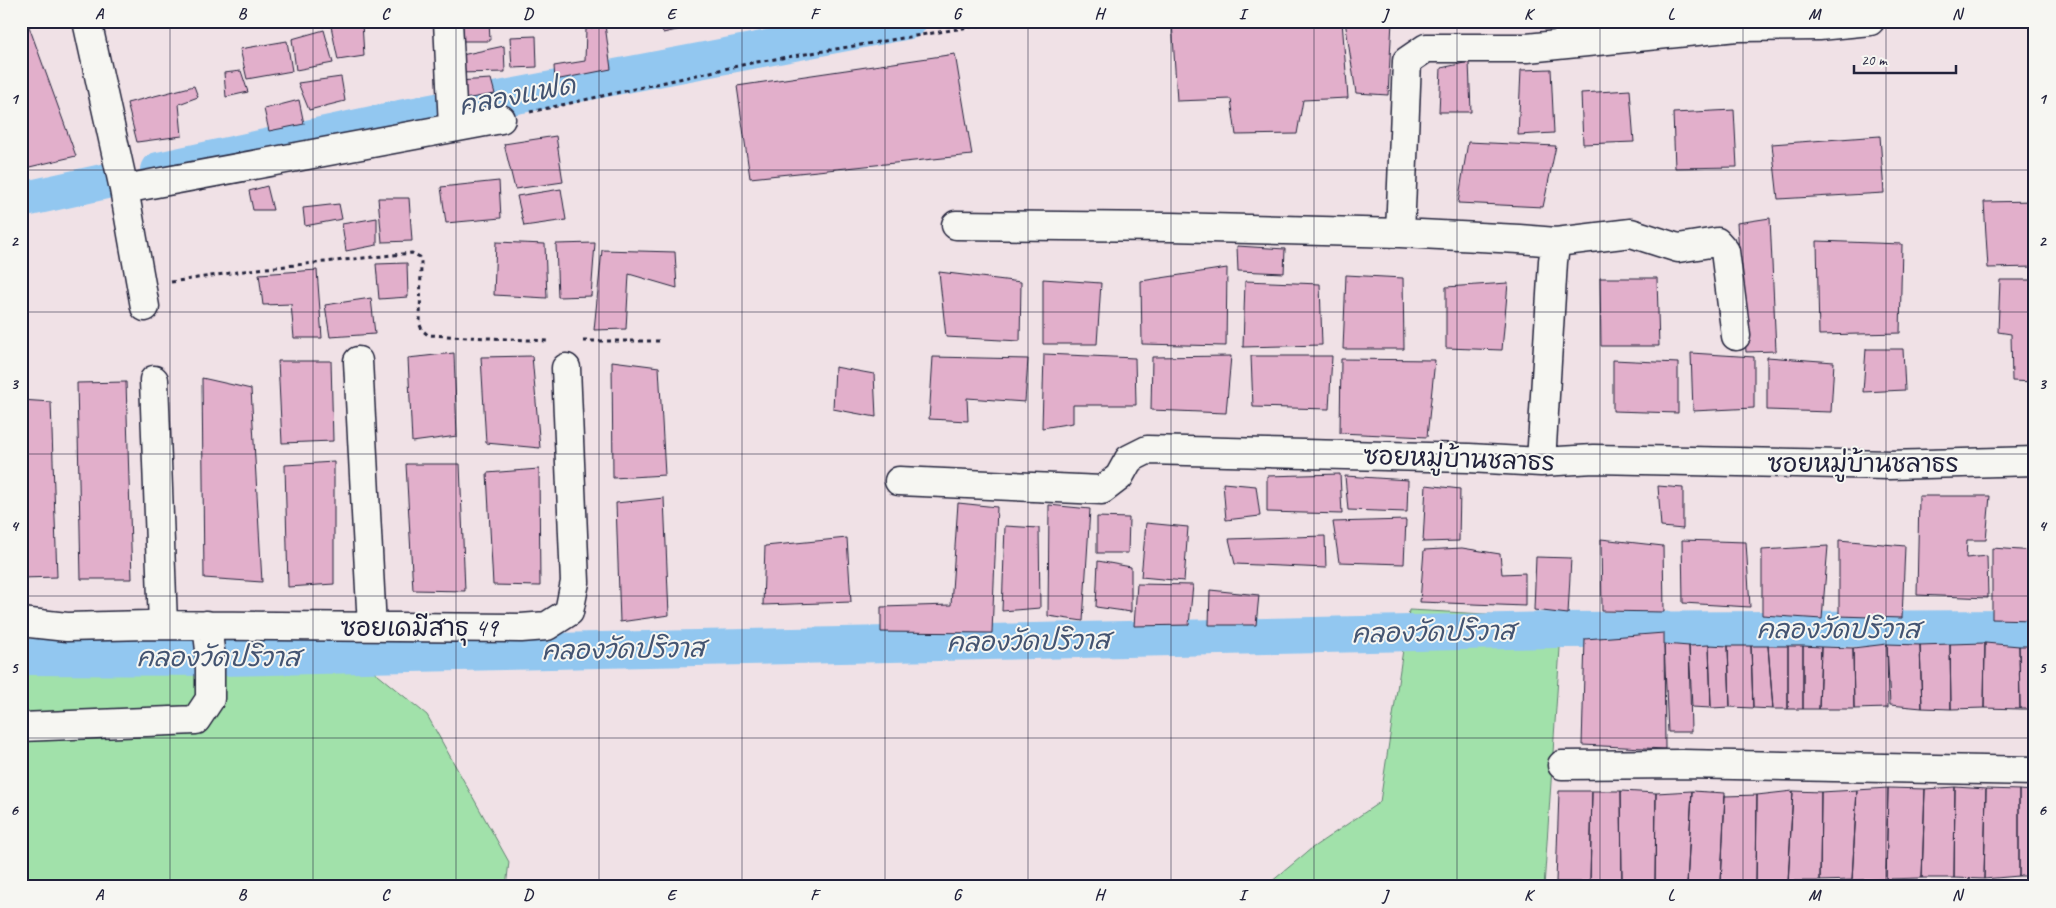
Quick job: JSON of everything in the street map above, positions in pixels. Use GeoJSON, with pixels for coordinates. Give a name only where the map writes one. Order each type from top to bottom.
{"type":"FeatureCollection","features":[{"type":"Feature","properties":{"kind":"street"},"geometry":{"type":"LineString","coordinates":[[87,21],[124,190],[143,297]]}},
{"type":"Feature","properties":{"kind":"street"},"geometry":{"type":"LineString","coordinates":[[448,21],[452,117]]}},
{"type":"Feature","properties":{"kind":"street"},"geometry":{"type":"LineString","coordinates":[[1400,233],[1407,61],[1426,48],[1527,48],[1737,27],[1820,26],[1870,21]]}},
{"type":"Feature","properties":{"kind":"street"},"geometry":{"type":"LineString","coordinates":[[124,190],[452,117],[501,119]]}},
{"type":"Feature","properties":{"kind":"street"},"geometry":{"type":"LineString","coordinates":[[956,226],[1171,227],[1400,233],[1556,242],[1631,233],[1678,248],[1717,242],[1725,251],[1736,336]]}},
{"type":"Feature","properties":{"kind":"street"},"geometry":{"type":"LineString","coordinates":[[1541,462],[1552,261],[1556,242]]}},
{"type":"Feature","properties":{"kind":"street"},"geometry":{"type":"LineString","coordinates":[[358,361],[372,627]]}},
{"type":"Feature","properties":{"kind":"street","name":"ซอยเดมีสาธุ 49"},"geometry":{"type":"LineString","coordinates":[[21,622],[67,627],[163,625],[209,638],[372,627],[521,628],[547,626],[569,612],[575,582],[566,368]]}},
{"type":"Feature","properties":{"kind":"street"},"geometry":{"type":"LineString","coordinates":[[154,380],[163,625]]}},
{"type":"Feature","properties":{"kind":"street","name":"ซอยหมู่บ้านชลาธร"},"geometry":{"type":"LineString","coordinates":[[899,481],[1102,490],[1119,477],[1129,459],[1147,450],[1469,458],[1541,462],[1594,459],[1889,465],[2035,461]]}},
{"type":"Feature","properties":{"kind":"street"},"geometry":{"type":"LineString","coordinates":[[21,727],[196,720],[210,698],[209,638]]}},
{"type":"Feature","properties":{"kind":"street"},"geometry":{"type":"LineString","coordinates":[[1562,765],[1682,764],[2035,771]]}},
{"type":"Feature","properties":{"kind":"path"},"geometry":{"type":"LineString","coordinates":[[501,119],[751,63],[1006,21]]}},
{"type":"Feature","properties":{"kind":"path"},"geometry":{"type":"LineString","coordinates":[[143,297],[257,269],[412,253],[420,257],[421,262],[420,325],[428,335],[552,341]]}},
{"type":"Feature","properties":{"kind":"path"},"geometry":{"type":"LineString","coordinates":[[581,341],[660,341]]}},
{"type":"Feature","properties":{"kind":"green space"},"geometry":{"type":"Polygon","coordinates":[[[1409,610],[1562,618],[1544,887],[1265,887],[1312,848],[1380,802],[1409,610]]]}},
{"type":"Feature","properties":{"kind":"green space"},"geometry":{"type":"Polygon","coordinates":[[[367,666],[427,715],[509,862],[506,887],[21,887],[21,670],[367,666]]]}},
{"type":"Feature","properties":{"kind":"building"},"geometry":{"type":"Polygon","coordinates":[[[21,21],[27,21],[76,156],[21,169],[21,21]]]}},
{"type":"Feature","properties":{"kind":"building"},"geometry":{"type":"Polygon","coordinates":[[[457,21],[489,21],[490,41],[456,41],[457,21]]]}},
{"type":"Feature","properties":{"kind":"building"},"geometry":{"type":"Polygon","coordinates":[[[661,21],[717,21],[663,33],[661,21]]]}},
{"type":"Feature","properties":{"kind":"building"},"geometry":{"type":"Polygon","coordinates":[[[1172,21],[1342,21],[1348,98],[1303,100],[1297,134],[1236,135],[1231,99],[1177,101],[1172,21]]]}},
{"type":"Feature","properties":{"kind":"building"},"geometry":{"type":"Polygon","coordinates":[[[1345,21],[1392,21],[1388,95],[1356,93],[1345,21]]]}},
{"type":"Feature","properties":{"kind":"building"},"geometry":{"type":"Polygon","coordinates":[[[362,23],[364,56],[338,60],[331,26],[362,23]]]}},
{"type":"Feature","properties":{"kind":"building"},"geometry":{"type":"Polygon","coordinates":[[[605,25],[611,69],[555,80],[554,66],[585,61],[586,29],[605,25]]]}},
{"type":"Feature","properties":{"kind":"building"},"geometry":{"type":"Polygon","coordinates":[[[324,30],[333,63],[296,70],[292,39],[324,30]]]}},
{"type":"Feature","properties":{"kind":"building"},"geometry":{"type":"Polygon","coordinates":[[[536,36],[537,67],[512,68],[510,37],[536,36]]]}},
{"type":"Feature","properties":{"kind":"building"},"geometry":{"type":"Polygon","coordinates":[[[287,41],[292,71],[247,79],[240,49],[287,41]]]}},
{"type":"Feature","properties":{"kind":"building"},"geometry":{"type":"Polygon","coordinates":[[[504,46],[505,72],[457,73],[457,56],[504,46]]]}},
{"type":"Feature","properties":{"kind":"building"},"geometry":{"type":"Polygon","coordinates":[[[955,54],[972,155],[750,178],[737,86],[955,54]]]}},
{"type":"Feature","properties":{"kind":"building"},"geometry":{"type":"Polygon","coordinates":[[[1469,62],[1471,112],[1439,112],[1441,68],[1469,62]]]}},
{"type":"Feature","properties":{"kind":"building"},"geometry":{"type":"Polygon","coordinates":[[[1551,69],[1554,133],[1518,135],[1521,70],[1551,69]]]}},
{"type":"Feature","properties":{"kind":"building"},"geometry":{"type":"Polygon","coordinates":[[[241,71],[248,92],[226,97],[224,73],[241,71]]]}},
{"type":"Feature","properties":{"kind":"building"},"geometry":{"type":"Polygon","coordinates":[[[341,77],[345,101],[309,110],[298,83],[341,77]]]}},
{"type":"Feature","properties":{"kind":"building"},"geometry":{"type":"Polygon","coordinates":[[[491,79],[495,94],[458,100],[457,81],[491,79]]]}},
{"type":"Feature","properties":{"kind":"building"},"geometry":{"type":"Polygon","coordinates":[[[194,86],[198,97],[179,104],[182,136],[137,142],[127,103],[194,86]]]}},
{"type":"Feature","properties":{"kind":"building"},"geometry":{"type":"Polygon","coordinates":[[[1630,90],[1634,142],[1583,144],[1581,93],[1630,90]]]}},
{"type":"Feature","properties":{"kind":"building"},"geometry":{"type":"Polygon","coordinates":[[[299,100],[304,124],[269,131],[264,109],[299,100]]]}},
{"type":"Feature","properties":{"kind":"building"},"geometry":{"type":"Polygon","coordinates":[[[1734,110],[1737,167],[1675,168],[1673,113],[1734,110]]]}},
{"type":"Feature","properties":{"kind":"building"},"geometry":{"type":"Polygon","coordinates":[[[556,136],[563,182],[515,189],[504,144],[556,136]]]}},
{"type":"Feature","properties":{"kind":"building"},"geometry":{"type":"Polygon","coordinates":[[[1880,136],[1884,193],[1778,199],[1772,144],[1880,136]]]}},
{"type":"Feature","properties":{"kind":"building"},"geometry":{"type":"Polygon","coordinates":[[[1468,142],[1556,146],[1543,207],[1458,203],[1468,142]]]}},
{"type":"Feature","properties":{"kind":"building"},"geometry":{"type":"Polygon","coordinates":[[[499,181],[501,218],[446,223],[441,187],[499,181]]]}},
{"type":"Feature","properties":{"kind":"building"},"geometry":{"type":"Polygon","coordinates":[[[267,186],[273,210],[253,210],[249,191],[267,186]]]}},
{"type":"Feature","properties":{"kind":"building"},"geometry":{"type":"Polygon","coordinates":[[[561,189],[566,220],[524,226],[517,196],[561,189]]]}},
{"type":"Feature","properties":{"kind":"building"},"geometry":{"type":"Polygon","coordinates":[[[378,198],[409,198],[412,241],[382,242],[378,198]]]}},
{"type":"Feature","properties":{"kind":"building"},"geometry":{"type":"Polygon","coordinates":[[[2035,201],[2035,267],[1988,268],[1984,202],[2035,201]]]}},
{"type":"Feature","properties":{"kind":"building"},"geometry":{"type":"Polygon","coordinates":[[[339,204],[342,219],[305,226],[303,208],[339,204]]]}},
{"type":"Feature","properties":{"kind":"building"},"geometry":{"type":"Polygon","coordinates":[[[377,218],[377,245],[346,251],[342,224],[377,218]]]}},
{"type":"Feature","properties":{"kind":"building"},"geometry":{"type":"Polygon","coordinates":[[[1770,218],[1776,351],[1746,352],[1737,223],[1770,218]]]}},
{"type":"Feature","properties":{"kind":"building"},"geometry":{"type":"Polygon","coordinates":[[[1817,241],[1902,244],[1900,333],[1819,335],[1817,241]]]}},
{"type":"Feature","properties":{"kind":"building"},"geometry":{"type":"Polygon","coordinates":[[[496,242],[545,244],[547,298],[494,295],[496,242]]]}},
{"type":"Feature","properties":{"kind":"building"},"geometry":{"type":"Polygon","coordinates":[[[595,243],[591,296],[558,297],[556,244],[595,243]]]}},
{"type":"Feature","properties":{"kind":"building"},"geometry":{"type":"Polygon","coordinates":[[[1237,246],[1285,249],[1284,273],[1238,271],[1237,246]]]}},
{"type":"Feature","properties":{"kind":"building"},"geometry":{"type":"Polygon","coordinates":[[[602,250],[675,252],[677,288],[629,274],[626,329],[594,330],[602,250]]]}},
{"type":"Feature","properties":{"kind":"building"},"geometry":{"type":"Polygon","coordinates":[[[407,263],[408,297],[379,299],[376,264],[407,263]]]}},
{"type":"Feature","properties":{"kind":"building"},"geometry":{"type":"Polygon","coordinates":[[[1227,268],[1226,346],[1142,344],[1141,281],[1227,268]]]}},
{"type":"Feature","properties":{"kind":"building"},"geometry":{"type":"Polygon","coordinates":[[[317,270],[322,338],[294,338],[291,304],[263,305],[259,274],[317,270]]]}},
{"type":"Feature","properties":{"kind":"building"},"geometry":{"type":"Polygon","coordinates":[[[939,272],[1021,282],[1020,341],[946,337],[939,272]]]}},
{"type":"Feature","properties":{"kind":"building"},"geometry":{"type":"Polygon","coordinates":[[[1346,275],[1403,278],[1404,349],[1343,349],[1346,275]]]}},
{"type":"Feature","properties":{"kind":"building"},"geometry":{"type":"Polygon","coordinates":[[[1600,278],[1657,278],[1659,346],[1601,346],[1600,278]]]}},
{"type":"Feature","properties":{"kind":"building"},"geometry":{"type":"Polygon","coordinates":[[[1043,279],[1101,283],[1097,344],[1043,344],[1043,279]]]}},
{"type":"Feature","properties":{"kind":"building"},"geometry":{"type":"Polygon","coordinates":[[[2000,280],[2035,280],[2035,382],[2012,381],[2011,334],[1998,332],[2000,280]]]}},
{"type":"Feature","properties":{"kind":"building"},"geometry":{"type":"Polygon","coordinates":[[[1245,281],[1320,284],[1322,345],[1243,347],[1245,281]]]}},
{"type":"Feature","properties":{"kind":"building"},"geometry":{"type":"Polygon","coordinates":[[[1508,283],[1502,350],[1446,348],[1446,287],[1508,283]]]}},
{"type":"Feature","properties":{"kind":"building"},"geometry":{"type":"Polygon","coordinates":[[[371,298],[375,334],[330,337],[325,305],[371,298]]]}},
{"type":"Feature","properties":{"kind":"building"},"geometry":{"type":"Polygon","coordinates":[[[1866,349],[1903,349],[1905,390],[1863,392],[1866,349]]]}},
{"type":"Feature","properties":{"kind":"building"},"geometry":{"type":"Polygon","coordinates":[[[454,353],[457,436],[412,442],[408,358],[454,353]]]}},
{"type":"Feature","properties":{"kind":"building"},"geometry":{"type":"Polygon","coordinates":[[[1691,353],[1754,357],[1754,408],[1693,411],[1691,353]]]}},
{"type":"Feature","properties":{"kind":"building"},"geometry":{"type":"Polygon","coordinates":[[[1044,354],[1135,358],[1136,405],[1073,405],[1073,423],[1042,428],[1044,354]]]}},
{"type":"Feature","properties":{"kind":"building"},"geometry":{"type":"Polygon","coordinates":[[[532,356],[540,448],[486,443],[481,357],[532,356]]]}},
{"type":"Feature","properties":{"kind":"building"},"geometry":{"type":"Polygon","coordinates":[[[1231,356],[1226,413],[1151,410],[1152,357],[1231,356]]]}},
{"type":"Feature","properties":{"kind":"building"},"geometry":{"type":"Polygon","coordinates":[[[1251,356],[1332,356],[1329,409],[1253,407],[1251,356]]]}},
{"type":"Feature","properties":{"kind":"building"},"geometry":{"type":"Polygon","coordinates":[[[933,357],[1028,359],[1025,402],[967,398],[968,421],[929,419],[933,357]]]}},
{"type":"Feature","properties":{"kind":"building"},"geometry":{"type":"Polygon","coordinates":[[[1767,357],[1834,362],[1831,412],[1767,410],[1767,357]]]}},
{"type":"Feature","properties":{"kind":"building"},"geometry":{"type":"Polygon","coordinates":[[[1341,359],[1435,360],[1427,437],[1340,433],[1341,359]]]}},
{"type":"Feature","properties":{"kind":"building"},"geometry":{"type":"Polygon","coordinates":[[[1613,360],[1678,363],[1678,413],[1613,411],[1613,360]]]}},
{"type":"Feature","properties":{"kind":"building"},"geometry":{"type":"Polygon","coordinates":[[[278,361],[331,361],[333,441],[282,443],[278,361]]]}},
{"type":"Feature","properties":{"kind":"building"},"geometry":{"type":"Polygon","coordinates":[[[612,361],[659,367],[665,475],[613,478],[612,361]]]}},
{"type":"Feature","properties":{"kind":"building"},"geometry":{"type":"Polygon","coordinates":[[[835,367],[874,374],[876,417],[833,409],[835,367]]]}},
{"type":"Feature","properties":{"kind":"building"},"geometry":{"type":"Polygon","coordinates":[[[202,378],[251,389],[262,582],[204,578],[202,378]]]}},
{"type":"Feature","properties":{"kind":"building"},"geometry":{"type":"Polygon","coordinates":[[[126,382],[132,579],[81,579],[77,383],[126,382]]]}},
{"type":"Feature","properties":{"kind":"building"},"geometry":{"type":"Polygon","coordinates":[[[21,400],[51,402],[57,577],[21,578],[21,400]]]}},
{"type":"Feature","properties":{"kind":"building"},"geometry":{"type":"Polygon","coordinates":[[[334,462],[334,584],[288,587],[285,465],[334,462]]]}},
{"type":"Feature","properties":{"kind":"building"},"geometry":{"type":"Polygon","coordinates":[[[406,464],[460,464],[465,591],[413,590],[406,464]]]}},
{"type":"Feature","properties":{"kind":"building"},"geometry":{"type":"Polygon","coordinates":[[[539,469],[540,586],[493,585],[487,473],[539,469]]]}},
{"type":"Feature","properties":{"kind":"building"},"geometry":{"type":"Polygon","coordinates":[[[1340,474],[1342,514],[1267,512],[1267,476],[1340,474]]]}},
{"type":"Feature","properties":{"kind":"building"},"geometry":{"type":"Polygon","coordinates":[[[1345,476],[1408,480],[1407,512],[1348,510],[1345,476]]]}},
{"type":"Feature","properties":{"kind":"building"},"geometry":{"type":"Polygon","coordinates":[[[1223,483],[1256,486],[1260,516],[1226,520],[1223,483]]]}},
{"type":"Feature","properties":{"kind":"building"},"geometry":{"type":"Polygon","coordinates":[[[1426,485],[1460,489],[1459,541],[1423,542],[1426,485]]]}},
{"type":"Feature","properties":{"kind":"building"},"geometry":{"type":"Polygon","coordinates":[[[1658,486],[1683,488],[1683,529],[1661,527],[1658,486]]]}},
{"type":"Feature","properties":{"kind":"building"},"geometry":{"type":"Polygon","coordinates":[[[1919,496],[1990,496],[1986,540],[1967,540],[1966,558],[1987,556],[1988,598],[1917,595],[1919,496]]]}},
{"type":"Feature","properties":{"kind":"building"},"geometry":{"type":"Polygon","coordinates":[[[664,498],[669,615],[620,622],[616,503],[664,498]]]}},
{"type":"Feature","properties":{"kind":"building"},"geometry":{"type":"Polygon","coordinates":[[[958,503],[997,507],[992,633],[881,632],[881,607],[951,605],[958,503]]]}},
{"type":"Feature","properties":{"kind":"building"},"geometry":{"type":"Polygon","coordinates":[[[1049,505],[1090,509],[1083,621],[1048,616],[1049,505]]]}},
{"type":"Feature","properties":{"kind":"building"},"geometry":{"type":"Polygon","coordinates":[[[1097,517],[1129,518],[1128,553],[1097,553],[1097,517]]]}},
{"type":"Feature","properties":{"kind":"building"},"geometry":{"type":"Polygon","coordinates":[[[1406,520],[1404,564],[1339,562],[1333,522],[1406,520]]]}},
{"type":"Feature","properties":{"kind":"building"},"geometry":{"type":"Polygon","coordinates":[[[1146,523],[1188,527],[1184,581],[1141,577],[1146,523]]]}},
{"type":"Feature","properties":{"kind":"building"},"geometry":{"type":"Polygon","coordinates":[[[1005,526],[1039,528],[1040,608],[1002,611],[1005,526]]]}},
{"type":"Feature","properties":{"kind":"building"},"geometry":{"type":"Polygon","coordinates":[[[1325,536],[1326,568],[1235,564],[1229,539],[1325,536]]]}},
{"type":"Feature","properties":{"kind":"building"},"geometry":{"type":"Polygon","coordinates":[[[847,538],[851,602],[763,605],[765,546],[847,538]]]}},
{"type":"Feature","properties":{"kind":"building"},"geometry":{"type":"Polygon","coordinates":[[[1601,539],[1663,546],[1664,612],[1602,611],[1601,539]]]}},
{"type":"Feature","properties":{"kind":"building"},"geometry":{"type":"Polygon","coordinates":[[[1682,540],[1746,542],[1750,607],[1683,603],[1682,540]]]}},
{"type":"Feature","properties":{"kind":"building"},"geometry":{"type":"Polygon","coordinates":[[[1839,540],[1905,546],[1902,618],[1839,616],[1839,540]]]}},
{"type":"Feature","properties":{"kind":"building"},"geometry":{"type":"Polygon","coordinates":[[[1828,546],[1822,619],[1762,615],[1762,550],[1828,546]]]}},
{"type":"Feature","properties":{"kind":"building"},"geometry":{"type":"Polygon","coordinates":[[[1462,548],[1500,554],[1502,574],[1525,573],[1525,606],[1420,602],[1424,550],[1462,548]]]}},
{"type":"Feature","properties":{"kind":"building"},"geometry":{"type":"Polygon","coordinates":[[[1992,548],[2035,551],[2035,620],[1992,619],[1992,548]]]}},
{"type":"Feature","properties":{"kind":"building"},"geometry":{"type":"Polygon","coordinates":[[[1536,557],[1571,558],[1568,614],[1534,610],[1536,557]]]}},
{"type":"Feature","properties":{"kind":"building"},"geometry":{"type":"Polygon","coordinates":[[[1098,561],[1131,567],[1131,612],[1096,607],[1098,561]]]}},
{"type":"Feature","properties":{"kind":"building"},"geometry":{"type":"Polygon","coordinates":[[[1137,584],[1193,585],[1189,625],[1134,626],[1137,584]]]}},
{"type":"Feature","properties":{"kind":"building"},"geometry":{"type":"Polygon","coordinates":[[[1210,590],[1259,595],[1256,625],[1209,625],[1210,590]]]}},
{"type":"Feature","properties":{"kind":"building"},"geometry":{"type":"Polygon","coordinates":[[[1664,633],[1665,749],[1582,745],[1585,639],[1664,633]]]}},
{"type":"Feature","properties":{"kind":"building"},"geometry":{"type":"Polygon","coordinates":[[[1985,643],[1984,708],[1951,709],[1950,644],[1985,643]]]}},
{"type":"Feature","properties":{"kind":"building"},"geometry":{"type":"Polygon","coordinates":[[[1985,643],[2019,646],[2020,709],[1984,708],[1985,643]]]}},
{"type":"Feature","properties":{"kind":"building"},"geometry":{"type":"Polygon","coordinates":[[[1664,644],[1689,646],[1691,732],[1668,732],[1664,644]]]}},
{"type":"Feature","properties":{"kind":"building"},"geometry":{"type":"Polygon","coordinates":[[[1887,644],[1888,708],[1854,709],[1853,648],[1887,644]]]}},
{"type":"Feature","properties":{"kind":"building"},"geometry":{"type":"Polygon","coordinates":[[[1887,644],[1920,645],[1922,708],[1890,705],[1887,644]]]}},
{"type":"Feature","properties":{"kind":"building"},"geometry":{"type":"Polygon","coordinates":[[[1950,644],[1951,709],[1922,708],[1920,645],[1950,644]]]}},
{"type":"Feature","properties":{"kind":"building"},"geometry":{"type":"Polygon","coordinates":[[[1709,645],[1711,708],[1692,707],[1689,646],[1709,645]]]}},
{"type":"Feature","properties":{"kind":"building"},"geometry":{"type":"Polygon","coordinates":[[[1709,645],[1728,646],[1730,707],[1711,708],[1709,645]]]}},
{"type":"Feature","properties":{"kind":"building"},"geometry":{"type":"Polygon","coordinates":[[[1728,646],[1751,646],[1753,708],[1730,707],[1728,646]]]}},
{"type":"Feature","properties":{"kind":"building"},"geometry":{"type":"Polygon","coordinates":[[[1751,646],[1768,646],[1773,709],[1753,708],[1751,646]]]}},
{"type":"Feature","properties":{"kind":"building"},"geometry":{"type":"Polygon","coordinates":[[[1768,646],[1788,646],[1788,709],[1773,709],[1768,646]]]}},
{"type":"Feature","properties":{"kind":"building"},"geometry":{"type":"Polygon","coordinates":[[[1788,646],[1803,646],[1803,709],[1788,709],[1788,646]]]}},
{"type":"Feature","properties":{"kind":"building"},"geometry":{"type":"Polygon","coordinates":[[[1803,646],[1821,647],[1819,709],[1803,709],[1803,646]]]}},
{"type":"Feature","properties":{"kind":"building"},"geometry":{"type":"Polygon","coordinates":[[[2019,646],[2035,646],[2035,709],[2020,709],[2019,646]]]}},
{"type":"Feature","properties":{"kind":"building"},"geometry":{"type":"Polygon","coordinates":[[[1821,647],[1853,648],[1854,709],[1819,709],[1821,647]]]}},
{"type":"Feature","properties":{"kind":"building"},"geometry":{"type":"Polygon","coordinates":[[[1955,787],[1954,878],[1922,878],[1925,789],[1955,787]]]}},
{"type":"Feature","properties":{"kind":"building"},"geometry":{"type":"Polygon","coordinates":[[[1955,787],[1986,789],[1984,879],[1954,878],[1955,787]]]}},
{"type":"Feature","properties":{"kind":"building"},"geometry":{"type":"Polygon","coordinates":[[[1888,788],[1886,879],[1852,880],[1857,790],[1888,788]]]}},
{"type":"Feature","properties":{"kind":"building"},"geometry":{"type":"Polygon","coordinates":[[[1888,788],[1925,789],[1922,878],[1886,879],[1888,788]]]}},
{"type":"Feature","properties":{"kind":"building"},"geometry":{"type":"Polygon","coordinates":[[[1986,789],[2019,790],[2019,876],[1984,879],[1986,789]]]}},
{"type":"Feature","properties":{"kind":"building"},"geometry":{"type":"Polygon","coordinates":[[[1857,790],[1852,880],[1820,881],[1821,792],[1857,790]]]}},
{"type":"Feature","properties":{"kind":"building"},"geometry":{"type":"Polygon","coordinates":[[[2019,790],[2035,791],[2035,876],[2019,876],[2019,790]]]}},
{"type":"Feature","properties":{"kind":"building"},"geometry":{"type":"Polygon","coordinates":[[[1559,791],[1592,791],[1590,882],[1556,882],[1559,791]]]}},
{"type":"Feature","properties":{"kind":"building"},"geometry":{"type":"Polygon","coordinates":[[[1592,791],[1621,791],[1622,885],[1590,882],[1592,791]]]}},
{"type":"Feature","properties":{"kind":"building"},"geometry":{"type":"Polygon","coordinates":[[[1621,791],[1656,793],[1655,885],[1622,885],[1621,791]]]}},
{"type":"Feature","properties":{"kind":"building"},"geometry":{"type":"Polygon","coordinates":[[[1692,791],[1687,886],[1655,885],[1656,793],[1692,791]]]}},
{"type":"Feature","properties":{"kind":"building"},"geometry":{"type":"Polygon","coordinates":[[[1692,791],[1725,793],[1721,883],[1687,886],[1692,791]]]}},
{"type":"Feature","properties":{"kind":"building"},"geometry":{"type":"Polygon","coordinates":[[[1793,791],[1788,886],[1756,885],[1757,795],[1793,791]]]}},
{"type":"Feature","properties":{"kind":"building"},"geometry":{"type":"Polygon","coordinates":[[[1793,791],[1821,792],[1820,881],[1788,881],[1793,791]]]}},
{"type":"Feature","properties":{"kind":"building"},"geometry":{"type":"Polygon","coordinates":[[[1757,795],[1756,885],[1721,883],[1725,796],[1757,795]]]}},
{"type":"Feature","properties":{"kind":"waterway","name":"คลองแฟด"},"geometry":{"type":"LineString","coordinates":[[158,170],[400,118],[909,21]]}},
{"type":"Feature","properties":{"kind":"waterway","name":"คลองแฟด"},"geometry":{"type":"LineString","coordinates":[[21,200],[111,180]]}},
{"type":"Feature","properties":{"kind":"waterway","name":"คลองวัดปริวาส"},"geometry":{"type":"LineString","coordinates":[[21,657],[221,658],[1556,630],[2035,628]]}}]}
